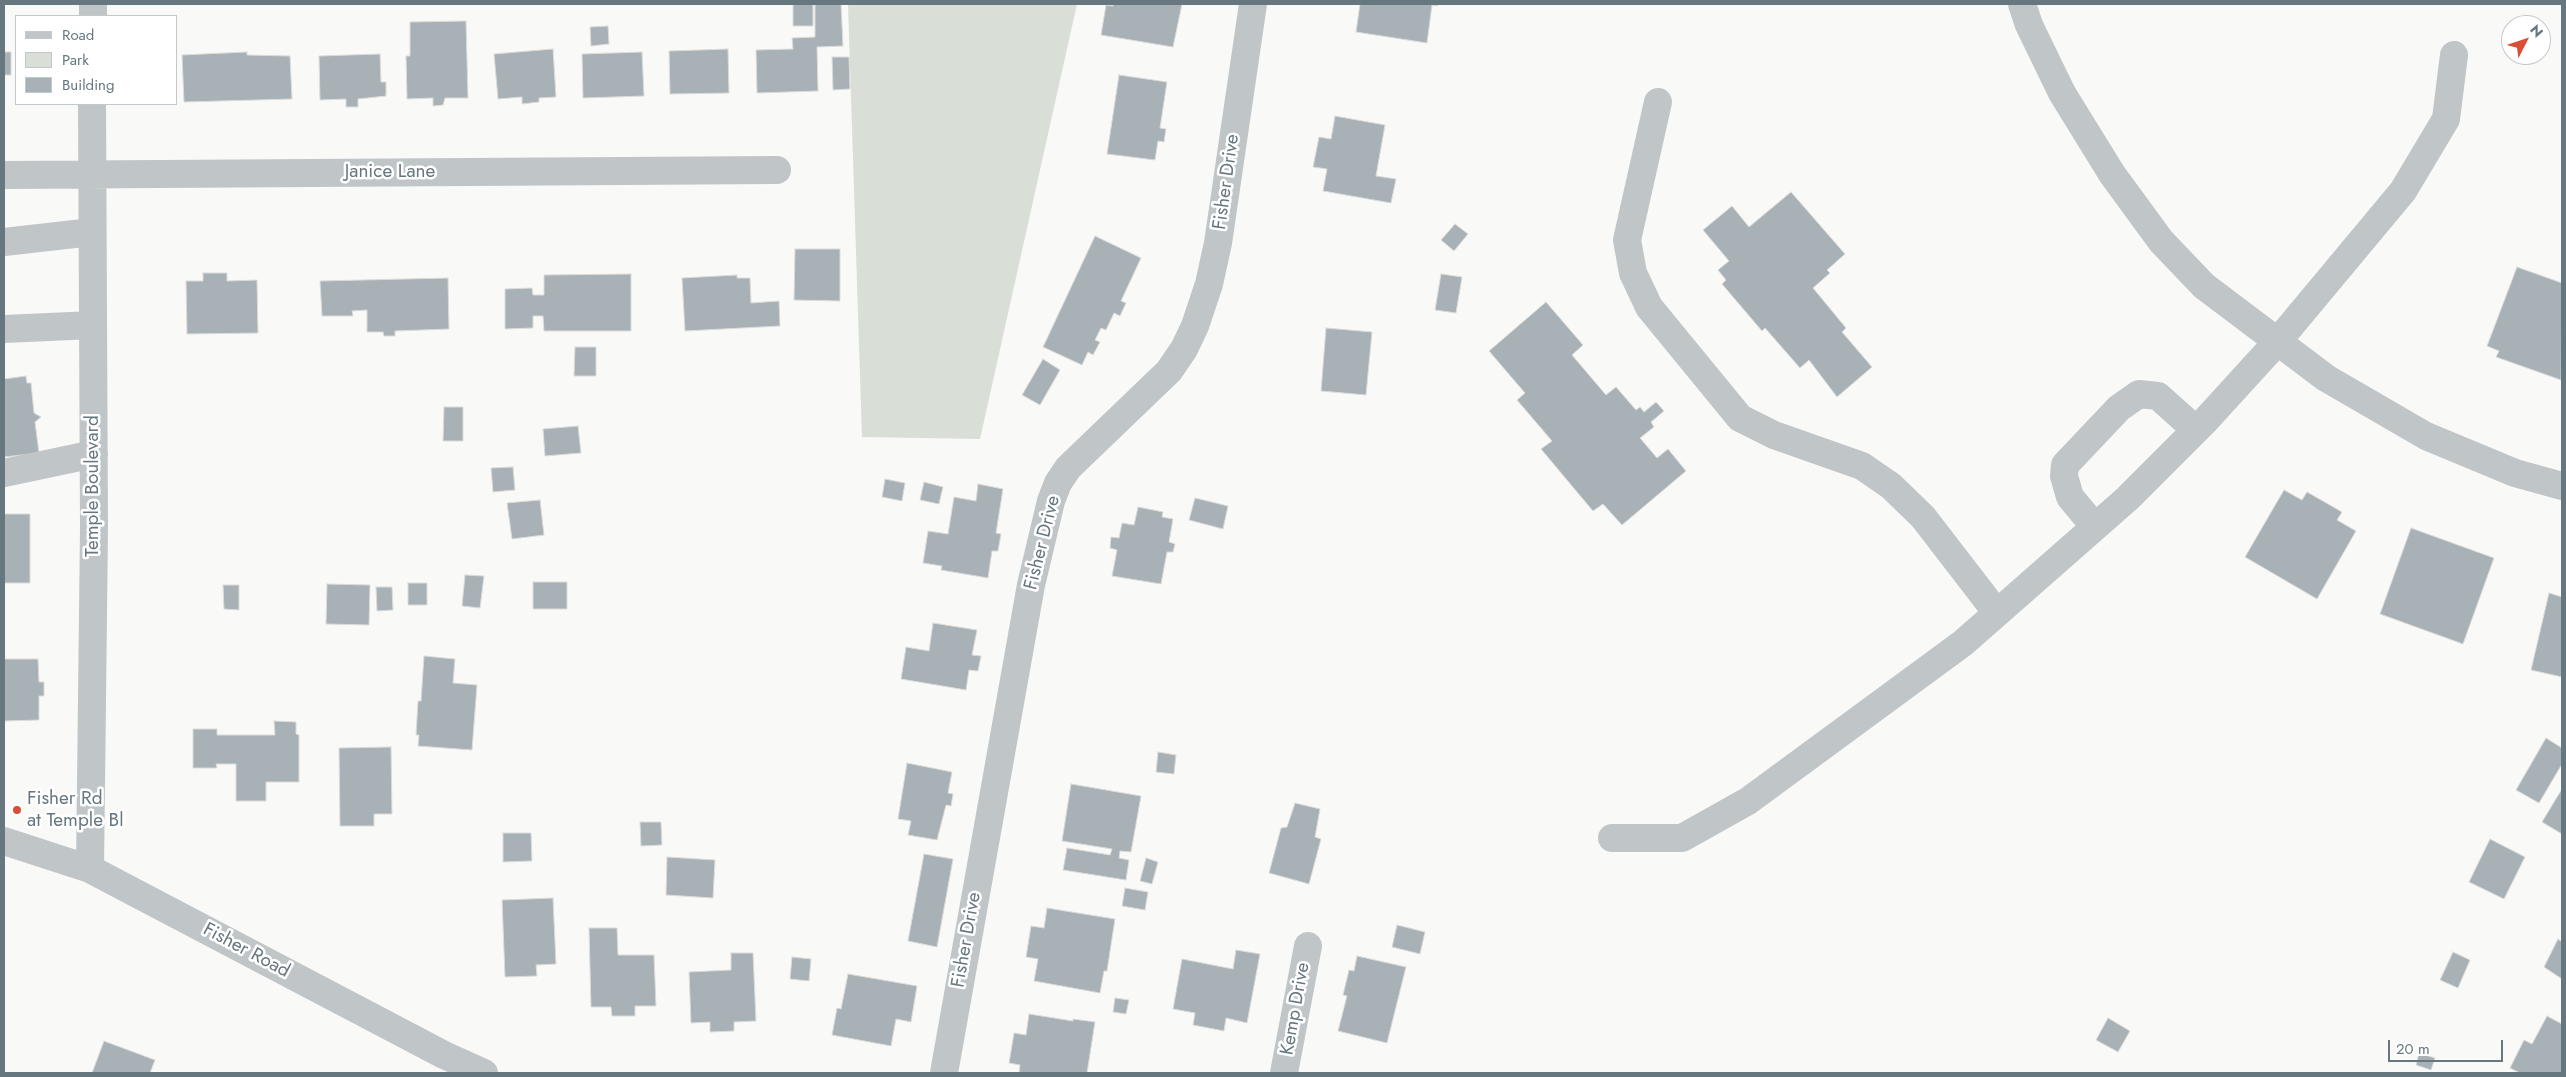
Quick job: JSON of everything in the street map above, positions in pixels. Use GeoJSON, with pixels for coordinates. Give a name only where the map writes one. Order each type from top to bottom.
{"type":"FeatureCollection","features":[{"type":"Feature","properties":{"kind":"street","name":"Fisher Drive"},"geometry":{"type":"LineString","coordinates":[[944,1073],[1031,585],[1051,501],[1058,483],[1068,468],[1169,371],[1184,350],[1198,320],[1218,243],[1253,4]]}},
{"type":"Feature","properties":{"kind":"street"},"geometry":{"type":"LineString","coordinates":[[2022,4],[2029,25],[2062,93],[2112,174],[2161,241],[2204,286],[2326,378],[2426,436],[2516,473],[2562,486]]}},
{"type":"Feature","properties":{"kind":"street"},"geometry":{"type":"LineString","coordinates":[[1612,838],[1682,838],[1748,801],[1963,643],[2128,498],[2196,430],[2278,341],[2403,192],[2446,119],[2454,56]]}},
{"type":"Feature","properties":{"kind":"street"},"geometry":{"type":"LineString","coordinates":[[1658,102],[1627,240],[1633,273],[1650,307],[1740,418],[1774,436],[1862,466],[1891,486],[1923,517],[1997,613]]}},
{"type":"Feature","properties":{"kind":"street","name":"Temple Boulevard"},"geometry":{"type":"LineString","coordinates":[[90,869],[94,454],[92,105]]}},
{"type":"Feature","properties":{"kind":"street","name":"Janice Lane"},"geometry":{"type":"LineString","coordinates":[[4,175],[777,170]]}},
{"type":"Feature","properties":{"kind":"street"},"geometry":{"type":"LineString","coordinates":[[4,242],[92,232]]}},
{"type":"Feature","properties":{"kind":"street"},"geometry":{"type":"LineString","coordinates":[[4,329],[93,325]]}},
{"type":"Feature","properties":{"kind":"street"},"geometry":{"type":"LineString","coordinates":[[2095,527],[2070,497],[2064,476],[2065,465],[2119,408],[2138,394],[2158,396],[2196,430]]}},
{"type":"Feature","properties":{"kind":"street"},"geometry":{"type":"LineString","coordinates":[[4,473],[94,454]]}},
{"type":"Feature","properties":{"kind":"street","name":"Fisher Road"},"geometry":{"type":"LineString","coordinates":[[4,841],[90,869],[444,1055],[484,1073]]}},
{"type":"Feature","properties":{"kind":"street","name":"Kemp Drive"},"geometry":{"type":"LineString","coordinates":[[1284,1073],[1308,946]]}},
{"type":"Feature","properties":{"kind":"green space"},"geometry":{"type":"Polygon","coordinates":[[[848,4],[1077,4],[980,439],[862,437],[848,4]]]}},
{"type":"Feature","properties":{"kind":"building"},"geometry":{"type":"Polygon","coordinates":[[[793,4],[813,4],[813,26],[793,26],[793,4]]]}},
{"type":"Feature","properties":{"kind":"building"},"geometry":{"type":"Polygon","coordinates":[[[815,4],[841,4],[843,46],[817,47],[818,91],[757,93],[756,50],[793,49],[792,38],[815,37],[815,4]]]}},
{"type":"Feature","properties":{"kind":"building"},"geometry":{"type":"Polygon","coordinates":[[[1113,4],[1182,4],[1173,47],[1101,35],[1106,5],[1113,6],[1113,4]]]}},
{"type":"Feature","properties":{"kind":"building"},"geometry":{"type":"Polygon","coordinates":[[[1360,4],[1438,4],[1437,6],[1432,5],[1427,43],[1356,32],[1360,4]]]}},
{"type":"Feature","properties":{"kind":"building"},"geometry":{"type":"Polygon","coordinates":[[[466,21],[468,98],[445,98],[443,105],[433,106],[433,98],[407,99],[406,56],[410,56],[410,22],[466,21]]]}},
{"type":"Feature","properties":{"kind":"building"},"geometry":{"type":"Polygon","coordinates":[[[608,26],[609,44],[591,46],[590,27],[608,26]]]}},
{"type":"Feature","properties":{"kind":"building"},"geometry":{"type":"Polygon","coordinates":[[[553,49],[556,97],[539,98],[539,102],[522,104],[522,97],[498,99],[494,54],[553,49]]]}},
{"type":"Feature","properties":{"kind":"building"},"geometry":{"type":"Polygon","coordinates":[[[728,49],[729,93],[670,94],[669,51],[728,49]]]}},
{"type":"Feature","properties":{"kind":"building"},"geometry":{"type":"Polygon","coordinates":[[[4,52],[11,52],[11,75],[4,75],[4,52]]]}},
{"type":"Feature","properties":{"kind":"building"},"geometry":{"type":"Polygon","coordinates":[[[247,52],[247,55],[290,56],[292,99],[184,102],[182,55],[247,52]]]}},
{"type":"Feature","properties":{"kind":"building"},"geometry":{"type":"Polygon","coordinates":[[[642,52],[644,96],[583,98],[582,54],[642,52]]]}},
{"type":"Feature","properties":{"kind":"building"},"geometry":{"type":"Polygon","coordinates":[[[380,54],[381,82],[386,82],[386,96],[358,99],[358,107],[346,107],[346,99],[320,100],[319,56],[380,54]]]}},
{"type":"Feature","properties":{"kind":"building"},"geometry":{"type":"Polygon","coordinates":[[[832,57],[849,57],[850,89],[833,90],[832,57]]]}},
{"type":"Feature","properties":{"kind":"building"},"geometry":{"type":"Polygon","coordinates":[[[1119,75],[1167,82],[1160,128],[1166,129],[1164,142],[1158,141],[1155,160],[1107,154],[1119,75]]]}},
{"type":"Feature","properties":{"kind":"building"},"geometry":{"type":"Polygon","coordinates":[[[1335,116],[1385,125],[1376,176],[1396,179],[1391,203],[1323,191],[1327,169],[1313,167],[1319,137],[1331,139],[1335,116]]]}},
{"type":"Feature","properties":{"kind":"building"},"geometry":{"type":"Polygon","coordinates":[[[1791,192],[1845,254],[1827,270],[1830,273],[1813,288],[1846,328],[1842,332],[1872,367],[1837,397],[1809,360],[1800,368],[1765,328],[1762,331],[1722,284],[1726,280],[1718,270],[1729,261],[1703,230],[1732,206],[1749,227],[1791,192]]]}},
{"type":"Feature","properties":{"kind":"building"},"geometry":{"type":"Polygon","coordinates":[[[1455,224],[1468,234],[1454,251],[1441,240],[1455,224]]]}},
{"type":"Feature","properties":{"kind":"building"},"geometry":{"type":"Polygon","coordinates":[[[1095,236],[1141,258],[1121,301],[1126,303],[1120,316],[1114,313],[1106,330],[1101,328],[1095,340],[1100,342],[1093,355],[1088,352],[1082,365],[1043,347],[1095,236]]]}},
{"type":"Feature","properties":{"kind":"building"},"geometry":{"type":"Polygon","coordinates":[[[795,249],[840,249],[840,301],[794,300],[795,249]]]}},
{"type":"Feature","properties":{"kind":"building"},"geometry":{"type":"Polygon","coordinates":[[[2517,267],[2562,283],[2561,380],[2496,357],[2499,351],[2487,346],[2517,267]]]}},
{"type":"Feature","properties":{"kind":"building"},"geometry":{"type":"Polygon","coordinates":[[[203,273],[227,273],[227,281],[257,280],[258,333],[187,334],[186,281],[203,281],[203,273]]]}},
{"type":"Feature","properties":{"kind":"building"},"geometry":{"type":"Polygon","coordinates":[[[631,274],[631,331],[544,331],[543,316],[533,316],[533,328],[505,329],[505,289],[532,288],[533,295],[544,295],[544,275],[631,274]]]}},
{"type":"Feature","properties":{"kind":"building"},"geometry":{"type":"Polygon","coordinates":[[[1441,274],[1462,277],[1456,313],[1435,310],[1441,274]]]}},
{"type":"Feature","properties":{"kind":"building"},"geometry":{"type":"Polygon","coordinates":[[[737,275],[737,278],[750,278],[751,303],[779,301],[780,326],[685,331],[682,278],[737,275]]]}},
{"type":"Feature","properties":{"kind":"building"},"geometry":{"type":"Polygon","coordinates":[[[448,278],[449,329],[395,331],[395,336],[384,336],[383,332],[367,332],[367,310],[352,311],[353,316],[322,316],[320,281],[448,278]]]}},
{"type":"Feature","properties":{"kind":"building"},"geometry":{"type":"Polygon","coordinates":[[[1546,302],[1583,345],[1572,355],[1606,395],[1616,387],[1636,410],[1640,407],[1644,412],[1656,402],[1664,411],[1651,422],[1654,427],[1640,438],[1657,458],[1668,449],[1686,471],[1622,525],[1603,504],[1593,511],[1541,449],[1552,441],[1517,400],[1525,393],[1489,351],[1546,302]]]}},
{"type":"Feature","properties":{"kind":"building"},"geometry":{"type":"Polygon","coordinates":[[[1326,328],[1372,332],[1366,395],[1321,391],[1326,328]]]}},
{"type":"Feature","properties":{"kind":"building"},"geometry":{"type":"Polygon","coordinates":[[[575,347],[596,347],[596,376],[574,376],[575,347]]]}},
{"type":"Feature","properties":{"kind":"building"},"geometry":{"type":"Polygon","coordinates":[[[1043,359],[1060,370],[1040,405],[1022,395],[1043,359]]]}},
{"type":"Feature","properties":{"kind":"building"},"geometry":{"type":"Polygon","coordinates":[[[26,376],[27,383],[31,383],[34,413],[41,417],[35,422],[39,453],[4,457],[4,379],[26,376]]]}},
{"type":"Feature","properties":{"kind":"building"},"geometry":{"type":"Polygon","coordinates":[[[444,407],[463,407],[463,441],[443,441],[444,407]]]}},
{"type":"Feature","properties":{"kind":"building"},"geometry":{"type":"Polygon","coordinates":[[[578,426],[581,453],[545,456],[543,429],[578,426]]]}},
{"type":"Feature","properties":{"kind":"building"},"geometry":{"type":"Polygon","coordinates":[[[513,467],[515,490],[493,492],[491,468],[513,467]]]}},
{"type":"Feature","properties":{"kind":"building"},"geometry":{"type":"Polygon","coordinates":[[[885,479],[905,483],[902,501],[882,497],[885,479]]]}},
{"type":"Feature","properties":{"kind":"building"},"geometry":{"type":"Polygon","coordinates":[[[924,482],[943,487],[939,504],[920,500],[924,482]]]}},
{"type":"Feature","properties":{"kind":"building"},"geometry":{"type":"Polygon","coordinates":[[[978,484],[1003,489],[996,533],[1001,534],[998,551],[992,551],[988,578],[941,570],[942,566],[923,563],[928,531],[948,534],[954,497],[976,501],[978,484]]]}},
{"type":"Feature","properties":{"kind":"building"},"geometry":{"type":"Polygon","coordinates":[[[2284,490],[2302,500],[2307,492],[2342,512],[2337,520],[2356,531],[2317,599],[2245,557],[2284,490]]]}},
{"type":"Feature","properties":{"kind":"building"},"geometry":{"type":"Polygon","coordinates":[[[1195,498],[1228,506],[1223,529],[1189,520],[1195,498]]]}},
{"type":"Feature","properties":{"kind":"building"},"geometry":{"type":"Polygon","coordinates":[[[540,500],[544,535],[512,539],[507,503],[540,500]]]}},
{"type":"Feature","properties":{"kind":"building"},"geometry":{"type":"Polygon","coordinates":[[[1138,507],[1163,512],[1162,517],[1173,519],[1169,542],[1175,544],[1173,552],[1167,552],[1161,584],[1112,576],[1117,550],[1110,548],[1111,537],[1119,538],[1122,523],[1134,525],[1138,507]]]}},
{"type":"Feature","properties":{"kind":"building"},"geometry":{"type":"Polygon","coordinates":[[[4,514],[30,514],[30,583],[4,583],[4,514]]]}},
{"type":"Feature","properties":{"kind":"building"},"geometry":{"type":"Polygon","coordinates":[[[2411,528],[2494,558],[2463,644],[2380,614],[2411,528]]]}},
{"type":"Feature","properties":{"kind":"building"},"geometry":{"type":"Polygon","coordinates":[[[465,575],[484,576],[480,608],[462,606],[465,575]]]}},
{"type":"Feature","properties":{"kind":"building"},"geometry":{"type":"Polygon","coordinates":[[[533,582],[567,582],[567,609],[533,609],[533,582]]]}},
{"type":"Feature","properties":{"kind":"building"},"geometry":{"type":"Polygon","coordinates":[[[408,583],[427,583],[427,605],[408,605],[408,583]]]}},
{"type":"Feature","properties":{"kind":"building"},"geometry":{"type":"Polygon","coordinates":[[[327,584],[370,585],[369,625],[326,624],[327,584]]]}},
{"type":"Feature","properties":{"kind":"building"},"geometry":{"type":"Polygon","coordinates":[[[223,585],[239,585],[239,610],[224,609],[223,585]]]}},
{"type":"Feature","properties":{"kind":"building"},"geometry":{"type":"Polygon","coordinates":[[[376,587],[392,587],[393,610],[377,611],[376,587]]]}},
{"type":"Feature","properties":{"kind":"building"},"geometry":{"type":"Polygon","coordinates":[[[2549,593],[2562,597],[2562,677],[2531,670],[2549,593]]]}},
{"type":"Feature","properties":{"kind":"building"},"geometry":{"type":"Polygon","coordinates":[[[933,623],[977,630],[972,655],[981,656],[978,671],[969,670],[966,690],[901,679],[906,647],[929,651],[933,623]]]}},
{"type":"Feature","properties":{"kind":"building"},"geometry":{"type":"Polygon","coordinates":[[[424,656],[455,659],[453,683],[477,685],[472,750],[418,746],[419,735],[416,735],[418,701],[421,701],[424,656]]]}},
{"type":"Feature","properties":{"kind":"building"},"geometry":{"type":"Polygon","coordinates":[[[4,659],[38,659],[39,682],[44,682],[44,696],[39,696],[39,720],[4,721],[4,659]]]}},
{"type":"Feature","properties":{"kind":"building"},"geometry":{"type":"Polygon","coordinates":[[[274,721],[296,722],[296,734],[299,735],[299,782],[266,782],[266,801],[236,801],[236,764],[216,764],[217,768],[193,768],[193,729],[217,729],[217,735],[275,735],[274,721]]]}},
{"type":"Feature","properties":{"kind":"building"},"geometry":{"type":"Polygon","coordinates":[[[2546,738],[2562,748],[2562,764],[2539,803],[2516,790],[2546,738]]]}},
{"type":"Feature","properties":{"kind":"building"},"geometry":{"type":"Polygon","coordinates":[[[391,747],[392,814],[374,814],[374,826],[340,826],[339,748],[391,747]]]}},
{"type":"Feature","properties":{"kind":"building"},"geometry":{"type":"Polygon","coordinates":[[[1158,752],[1176,755],[1174,774],[1156,772],[1158,752]]]}},
{"type":"Feature","properties":{"kind":"building"},"geometry":{"type":"Polygon","coordinates":[[[907,763],[952,772],[948,793],[953,794],[951,806],[946,805],[937,840],[908,835],[911,821],[898,819],[907,763]]]}},
{"type":"Feature","properties":{"kind":"building"},"geometry":{"type":"Polygon","coordinates":[[[1071,784],[1141,796],[1131,852],[1120,851],[1119,858],[1129,860],[1126,880],[1063,870],[1067,848],[1110,855],[1112,849],[1062,841],[1071,784]]]}},
{"type":"Feature","properties":{"kind":"building"},"geometry":{"type":"Polygon","coordinates":[[[2562,789],[2562,834],[2542,822],[2562,789]]]}},
{"type":"Feature","properties":{"kind":"building"},"geometry":{"type":"Polygon","coordinates":[[[1295,803],[1320,809],[1315,837],[1321,839],[1309,884],[1269,873],[1281,828],[1287,827],[1295,803]]]}},
{"type":"Feature","properties":{"kind":"building"},"geometry":{"type":"Polygon","coordinates":[[[640,822],[661,822],[662,845],[641,846],[640,822]]]}},
{"type":"Feature","properties":{"kind":"building"},"geometry":{"type":"Polygon","coordinates":[[[503,833],[531,833],[532,861],[503,862],[503,833]]]}},
{"type":"Feature","properties":{"kind":"building"},"geometry":{"type":"Polygon","coordinates":[[[2490,839],[2525,857],[2504,899],[2469,882],[2490,839]]]}},
{"type":"Feature","properties":{"kind":"building"},"geometry":{"type":"Polygon","coordinates":[[[924,854],[953,859],[937,947],[908,941],[924,854]]]}},
{"type":"Feature","properties":{"kind":"building"},"geometry":{"type":"Polygon","coordinates":[[[667,857],[715,860],[713,898],[666,895],[667,857]]]}},
{"type":"Feature","properties":{"kind":"building"},"geometry":{"type":"Polygon","coordinates":[[[1146,858],[1158,862],[1152,884],[1140,881],[1146,858]]]}},
{"type":"Feature","properties":{"kind":"building"},"geometry":{"type":"Polygon","coordinates":[[[1125,888],[1148,892],[1145,910],[1122,906],[1125,888]]]}},
{"type":"Feature","properties":{"kind":"building"},"geometry":{"type":"Polygon","coordinates":[[[553,898],[556,964],[536,965],[537,976],[505,977],[502,900],[553,898]]]}},
{"type":"Feature","properties":{"kind":"building"},"geometry":{"type":"Polygon","coordinates":[[[1047,908],[1115,919],[1107,971],[1104,971],[1100,993],[1034,981],[1038,959],[1026,957],[1031,926],[1044,928],[1047,908]]]}},
{"type":"Feature","properties":{"kind":"building"},"geometry":{"type":"Polygon","coordinates":[[[1397,925],[1425,932],[1420,954],[1392,947],[1397,925]]]}},
{"type":"Feature","properties":{"kind":"building"},"geometry":{"type":"Polygon","coordinates":[[[589,928],[617,928],[618,955],[654,955],[656,1006],[635,1006],[635,1016],[612,1016],[611,1007],[591,1007],[589,928]]]}},
{"type":"Feature","properties":{"kind":"building"},"geometry":{"type":"Polygon","coordinates":[[[2558,939],[2562,942],[2562,979],[2544,967],[2558,939]]]}},
{"type":"Feature","properties":{"kind":"building"},"geometry":{"type":"Polygon","coordinates":[[[1236,950],[1260,954],[1247,1023],[1226,1018],[1224,1031],[1193,1025],[1195,1013],[1173,1009],[1182,959],[1233,969],[1236,950]]]}},
{"type":"Feature","properties":{"kind":"building"},"geometry":{"type":"Polygon","coordinates":[[[2453,952],[2470,960],[2458,988],[2440,980],[2453,952]]]}},
{"type":"Feature","properties":{"kind":"building"},"geometry":{"type":"Polygon","coordinates":[[[731,953],[753,953],[756,1021],[734,1022],[734,1031],[710,1032],[710,1022],[691,1023],[689,972],[731,970],[731,953]]]}},
{"type":"Feature","properties":{"kind":"building"},"geometry":{"type":"Polygon","coordinates":[[[1357,956],[1406,967],[1387,1043],[1338,1031],[1347,996],[1343,995],[1349,970],[1354,971],[1357,956]]]}},
{"type":"Feature","properties":{"kind":"building"},"geometry":{"type":"Polygon","coordinates":[[[792,957],[811,959],[809,981],[790,979],[792,957]]]}},
{"type":"Feature","properties":{"kind":"building"},"geometry":{"type":"Polygon","coordinates":[[[848,974],[917,986],[911,1022],[896,1019],[891,1046],[832,1035],[837,1008],[841,1009],[848,974]]]}},
{"type":"Feature","properties":{"kind":"building"},"geometry":{"type":"Polygon","coordinates":[[[1115,998],[1129,1000],[1126,1014],[1113,1012],[1115,998]]]}},
{"type":"Feature","properties":{"kind":"building"},"geometry":{"type":"Polygon","coordinates":[[[1029,1014],[1073,1021],[1073,1019],[1095,1022],[1087,1073],[1019,1073],[1020,1065],[1009,1063],[1014,1033],[1026,1035],[1029,1014]]]}},
{"type":"Feature","properties":{"kind":"building"},"geometry":{"type":"Polygon","coordinates":[[[2547,1016],[2562,1024],[2562,1073],[2520,1073],[2510,1068],[2524,1040],[2532,1044],[2547,1016]]]}},
{"type":"Feature","properties":{"kind":"building"},"geometry":{"type":"Polygon","coordinates":[[[2108,1018],[2130,1031],[2118,1052],[2096,1040],[2108,1018]]]}},
{"type":"Feature","properties":{"kind":"building"},"geometry":{"type":"Polygon","coordinates":[[[104,1041],[155,1060],[150,1073],[92,1073],[104,1041]]]}},
{"type":"Feature","properties":{"kind":"building"},"geometry":{"type":"Polygon","coordinates":[[[2419,1053],[2435,1058],[2431,1070],[2416,1065],[2419,1053]]]}},
{"type":"Feature","properties":{"kind":"place","name":"Fisher Rd at Temple Bl"},"geometry":{"type":"Point","coordinates":[17,810]}}]}
